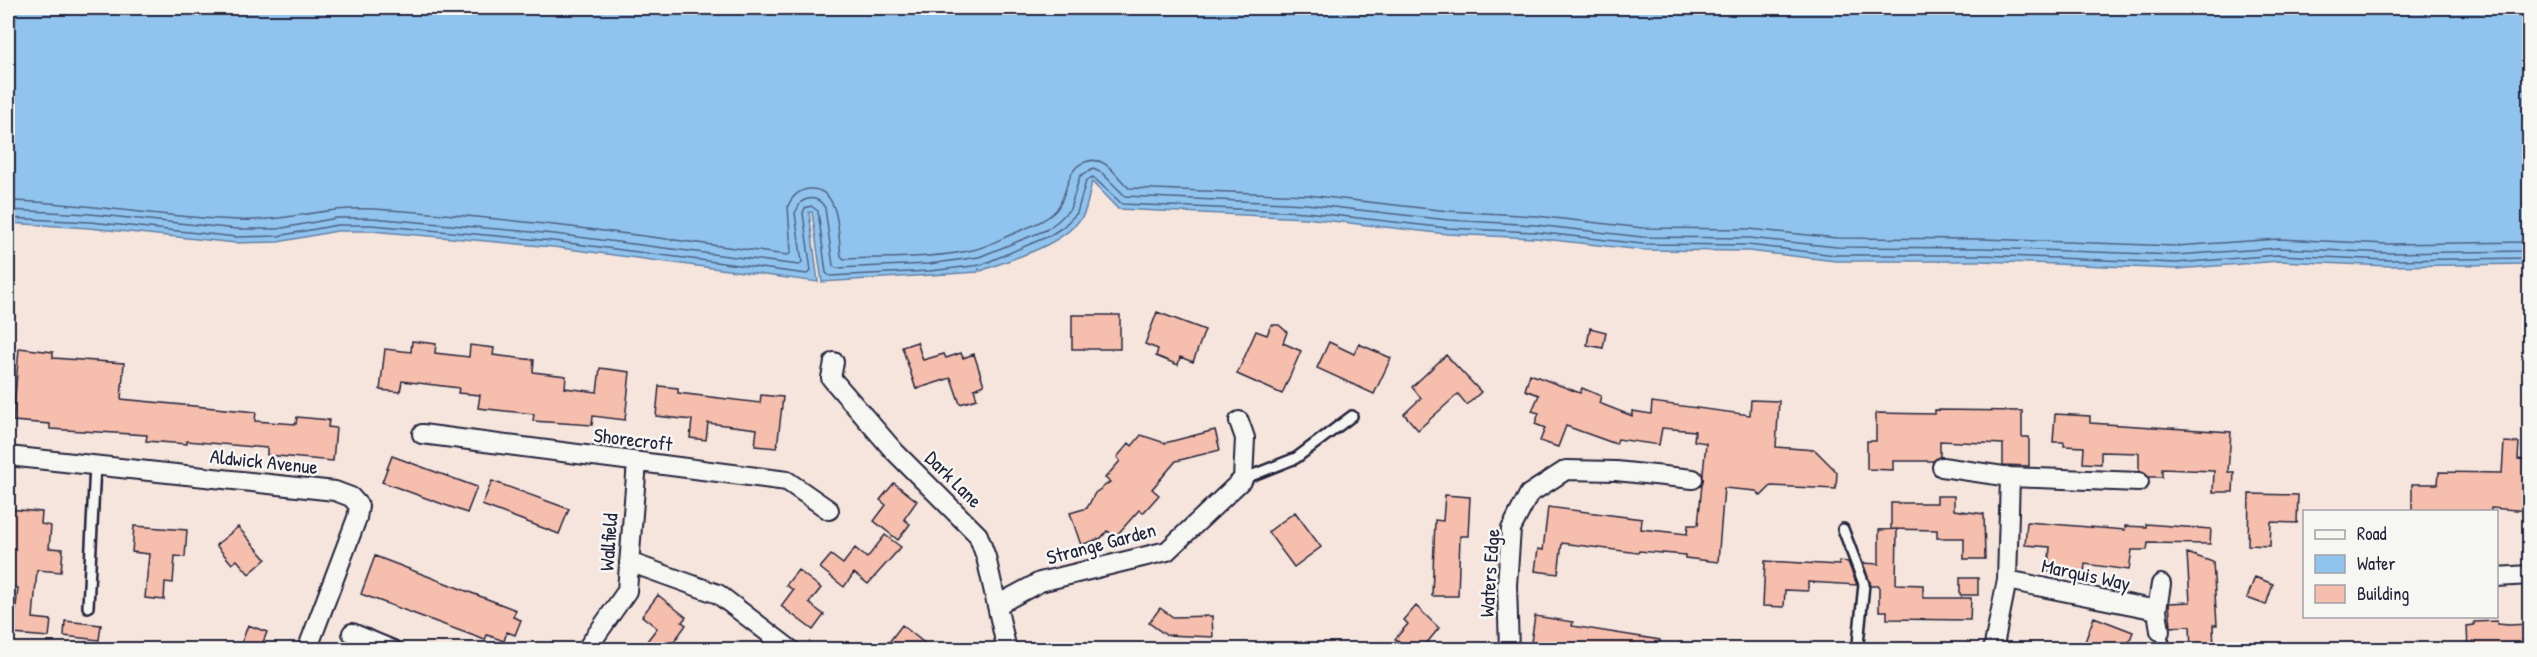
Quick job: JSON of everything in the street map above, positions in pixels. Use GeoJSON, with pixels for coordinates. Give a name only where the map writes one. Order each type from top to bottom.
{"type":"FeatureCollection","features":[{"type":"Feature","properties":{"kind":"street","name":"Dark Lane"},"geometry":{"type":"LineString","coordinates":[[834,362],[831,378],[894,451],[978,535],[1007,650]]}},
{"type":"Feature","properties":{"kind":"street"},"geometry":{"type":"LineString","coordinates":[[1239,421],[1245,438],[1243,479]]}},
{"type":"Feature","properties":{"kind":"street","name":"Shorecroft"},"geometry":{"type":"LineString","coordinates":[[422,434],[787,481],[829,510]]}},
{"type":"Feature","properties":{"kind":"street","name":"Aldwick Avenue"},"geometry":{"type":"LineString","coordinates":[[8,456],[335,491],[351,497],[358,506],[357,518],[307,650]]}},
{"type":"Feature","properties":{"kind":"street","name":"Wallfield"},"geometry":{"type":"LineString","coordinates":[[586,650],[627,591],[637,462]]}},
{"type":"Feature","properties":{"kind":"street"},"geometry":{"type":"LineString","coordinates":[[1942,468],[2010,477],[2139,482]]}},
{"type":"Feature","properties":{"kind":"street","name":"Waters Edge"},"geometry":{"type":"LineString","coordinates":[[1509,650],[1507,585],[1511,529],[1529,494],[1566,470],[1616,471],[1693,479]]}},
{"type":"Feature","properties":{"kind":"street"},"geometry":{"type":"LineString","coordinates":[[1993,650],[2007,580],[2010,477]]}},
{"type":"Feature","properties":{"kind":"street","name":"Strange Garden"},"geometry":{"type":"LineString","coordinates":[[997,605],[1040,582],[1167,551],[1243,479]]}},
{"type":"Feature","properties":{"kind":"street"},"geometry":{"type":"LineString","coordinates":[[629,562],[718,594],[791,650]]}},
{"type":"Feature","properties":{"kind":"street"},"geometry":{"type":"LineString","coordinates":[[2498,577],[2529,575]]}},
{"type":"Feature","properties":{"kind":"street","name":"Marquis Way"},"geometry":{"type":"LineString","coordinates":[[2007,580],[2157,610]]}},
{"type":"Feature","properties":{"kind":"street"},"geometry":{"type":"LineString","coordinates":[[2160,631],[2157,610],[2161,584]]}},
{"type":"Feature","properties":{"kind":"street"},"geometry":{"type":"LineString","coordinates":[[352,633],[393,650]]}},
{"type":"Feature","properties":{"kind":"lane"},"geometry":{"type":"LineString","coordinates":[[1243,479],[1296,458],[1352,416]]}},
{"type":"Feature","properties":{"kind":"lane"},"geometry":{"type":"LineString","coordinates":[[88,607],[95,465]]}},
{"type":"Feature","properties":{"kind":"lane"},"geometry":{"type":"LineString","coordinates":[[1843,529],[1864,584],[1858,644],[1853,650]]}},
{"type":"Feature","properties":{"kind":"lane"},"geometry":{"type":"LineString","coordinates":[[2160,631],[2166,650]]}},
{"type":"Feature","properties":{"kind":"water"},"geometry":{"type":"Polygon","coordinates":[[[8,8],[2529,8],[2529,264],[2388,266],[2279,261],[2177,269],[1982,261],[1836,261],[1748,251],[1642,250],[1535,238],[1447,234],[1305,218],[1118,209],[1092,182],[1082,217],[1062,236],[1049,244],[981,271],[979,269],[978,272],[822,282],[812,212],[809,212],[818,282],[553,247],[371,231],[337,231],[278,242],[236,243],[89,228],[8,223],[8,8]]]}},
{"type":"Feature","properties":{"kind":"building"},"geometry":{"type":"Polygon","coordinates":[[[1157,312],[1205,330],[1193,362],[1180,357],[1178,365],[1156,356],[1158,349],[1145,344],[1157,312]]]}},
{"type":"Feature","properties":{"kind":"building"},"geometry":{"type":"Polygon","coordinates":[[[1072,315],[1120,315],[1120,349],[1072,349],[1072,315]]]}},
{"type":"Feature","properties":{"kind":"building"},"geometry":{"type":"Polygon","coordinates":[[[1271,325],[1279,325],[1287,332],[1283,343],[1301,351],[1282,394],[1237,374],[1256,331],[1267,335],[1271,325]]]}},
{"type":"Feature","properties":{"kind":"building"},"geometry":{"type":"Polygon","coordinates":[[[1590,328],[1606,332],[1603,348],[1587,345],[1590,328]]]}},
{"type":"Feature","properties":{"kind":"building"},"geometry":{"type":"Polygon","coordinates":[[[412,341],[436,344],[435,353],[469,357],[470,345],[494,348],[493,355],[534,360],[533,372],[566,376],[565,388],[597,392],[600,368],[630,372],[625,420],[593,416],[592,425],[533,421],[534,414],[478,408],[480,395],[458,393],[459,388],[402,381],[400,392],[380,390],[385,349],[411,352],[412,341]]]}},
{"type":"Feature","properties":{"kind":"building"},"geometry":{"type":"Polygon","coordinates":[[[917,342],[923,360],[944,354],[946,358],[961,353],[963,358],[974,354],[984,385],[974,389],[977,399],[960,404],[951,378],[916,389],[902,347],[917,342]]]}},
{"type":"Feature","properties":{"kind":"building"},"geometry":{"type":"Polygon","coordinates":[[[1329,342],[1354,354],[1359,344],[1391,358],[1374,394],[1317,368],[1329,342]]]}},
{"type":"Feature","properties":{"kind":"building"},"geometry":{"type":"Polygon","coordinates":[[[19,348],[53,352],[53,358],[124,363],[121,399],[256,412],[255,421],[296,424],[297,417],[329,420],[328,427],[336,428],[333,461],[267,455],[267,448],[187,441],[187,444],[146,441],[147,435],[50,429],[50,424],[13,421],[19,348]]]}},
{"type":"Feature","properties":{"kind":"building"},"geometry":{"type":"Polygon","coordinates":[[[1446,355],[1481,392],[1467,405],[1458,394],[1418,430],[1404,414],[1421,398],[1412,387],[1446,355]]]}},
{"type":"Feature","properties":{"kind":"building"},"geometry":{"type":"Polygon","coordinates":[[[1530,374],[1580,393],[1582,388],[1601,396],[1599,403],[1632,416],[1632,411],[1651,414],[1652,402],[1750,415],[1751,400],[1779,401],[1776,447],[1815,450],[1837,472],[1836,489],[1771,486],[1761,496],[1756,491],[1724,488],[1718,562],[1685,558],[1685,555],[1639,551],[1638,553],[1562,543],[1558,574],[1535,571],[1538,549],[1543,550],[1548,507],[1642,519],[1641,529],[1687,534],[1688,525],[1698,525],[1706,443],[1694,441],[1695,431],[1662,428],[1659,445],[1618,439],[1616,444],[1566,426],[1558,447],[1540,441],[1545,428],[1535,424],[1539,413],[1532,411],[1539,395],[1525,390],[1530,374]]]}},
{"type":"Feature","properties":{"kind":"building"},"geometry":{"type":"Polygon","coordinates":[[[659,386],[678,388],[678,393],[760,403],[761,395],[783,397],[777,448],[755,446],[757,429],[708,423],[706,440],[690,438],[692,420],[656,416],[659,386]]]}},
{"type":"Feature","properties":{"kind":"building"},"geometry":{"type":"Polygon","coordinates":[[[1935,410],[2022,411],[2022,437],[2029,437],[2029,466],[2003,465],[2003,444],[1940,441],[1940,456],[1933,461],[1893,461],[1893,470],[1867,469],[1867,441],[1876,441],[1876,413],[1935,414],[1935,410]]]}},
{"type":"Feature","properties":{"kind":"building"},"geometry":{"type":"Polygon","coordinates":[[[2055,414],[2090,416],[2090,423],[2231,432],[2228,472],[2234,472],[2233,492],[2213,492],[2214,471],[2162,469],[2162,477],[2149,477],[2139,471],[2139,453],[2101,452],[2101,464],[2083,463],[2084,447],[2064,446],[2064,442],[2053,442],[2055,414]]]}},
{"type":"Feature","properties":{"kind":"building"},"geometry":{"type":"Polygon","coordinates":[[[1215,430],[1220,450],[1176,461],[1152,489],[1159,495],[1143,513],[1139,510],[1116,536],[1107,531],[1101,538],[1081,545],[1070,513],[1087,508],[1095,493],[1110,482],[1105,478],[1120,461],[1117,457],[1129,443],[1132,446],[1141,435],[1165,443],[1215,430]]]}},
{"type":"Feature","properties":{"kind":"building"},"geometry":{"type":"Polygon","coordinates":[[[2504,442],[2519,443],[2518,459],[2529,460],[2529,511],[2491,508],[2491,510],[2412,510],[2412,484],[2438,484],[2439,472],[2502,473],[2504,442]]]}},
{"type":"Feature","properties":{"kind":"building"},"geometry":{"type":"Polygon","coordinates":[[[392,456],[477,487],[467,513],[382,482],[392,456]]]}},
{"type":"Feature","properties":{"kind":"building"},"geometry":{"type":"Polygon","coordinates":[[[492,481],[569,509],[559,534],[482,505],[492,481]]]}},
{"type":"Feature","properties":{"kind":"building"},"geometry":{"type":"Polygon","coordinates":[[[894,483],[917,501],[904,519],[910,524],[898,540],[874,521],[886,505],[880,500],[894,483]]]}},
{"type":"Feature","properties":{"kind":"building"},"geometry":{"type":"Polygon","coordinates":[[[2249,494],[2298,495],[2297,523],[2271,522],[2270,546],[2248,545],[2249,494]]]}},
{"type":"Feature","properties":{"kind":"building"},"geometry":{"type":"Polygon","coordinates":[[[1445,495],[1470,497],[1468,536],[1460,536],[1458,596],[1432,596],[1435,520],[1443,521],[1445,495]]]}},
{"type":"Feature","properties":{"kind":"building"},"geometry":{"type":"Polygon","coordinates":[[[1937,496],[1954,496],[1954,510],[1984,514],[1985,559],[1964,559],[1964,538],[1937,538],[1937,530],[1891,529],[1891,503],[1937,503],[1937,496]]]}},
{"type":"Feature","properties":{"kind":"building"},"geometry":{"type":"Polygon","coordinates":[[[8,509],[42,512],[41,524],[51,526],[49,548],[63,549],[61,572],[37,570],[33,618],[51,620],[49,637],[13,634],[18,588],[8,587],[8,509]]]}},
{"type":"Feature","properties":{"kind":"building"},"geometry":{"type":"Polygon","coordinates":[[[1295,512],[1321,547],[1294,567],[1268,532],[1295,512]]]}},
{"type":"Feature","properties":{"kind":"building"},"geometry":{"type":"Polygon","coordinates":[[[2027,522],[2125,530],[2125,526],[2146,527],[2146,524],[2211,529],[2210,544],[2148,543],[2147,550],[2132,550],[2129,570],[2085,564],[2084,574],[2048,571],[2050,547],[2025,545],[2027,522]]]}},
{"type":"Feature","properties":{"kind":"building"},"geometry":{"type":"Polygon","coordinates":[[[134,526],[187,530],[185,557],[175,556],[173,583],[165,582],[164,600],[145,598],[149,554],[132,552],[134,526]]]}},
{"type":"Feature","properties":{"kind":"building"},"geometry":{"type":"Polygon","coordinates":[[[238,527],[266,559],[249,574],[237,560],[232,564],[216,545],[238,527]]]}},
{"type":"Feature","properties":{"kind":"building"},"geometry":{"type":"Polygon","coordinates":[[[1897,529],[1896,584],[1923,585],[1923,598],[1971,598],[1970,620],[1887,619],[1887,611],[1879,611],[1879,586],[1871,586],[1863,563],[1879,564],[1879,530],[1897,529]]]}},
{"type":"Feature","properties":{"kind":"building"},"geometry":{"type":"Polygon","coordinates":[[[885,535],[901,547],[868,584],[854,573],[844,587],[820,568],[831,555],[843,564],[855,548],[867,558],[885,535]]]}},
{"type":"Feature","properties":{"kind":"building"},"geometry":{"type":"Polygon","coordinates":[[[2187,553],[2213,562],[2217,625],[2213,625],[2214,650],[2191,650],[2190,626],[2171,627],[2169,603],[2190,602],[2187,553]]]}},
{"type":"Feature","properties":{"kind":"building"},"geometry":{"type":"Polygon","coordinates":[[[375,556],[516,610],[513,617],[521,620],[515,635],[507,632],[504,641],[487,635],[485,640],[361,594],[375,556]]]}},
{"type":"Feature","properties":{"kind":"building"},"geometry":{"type":"Polygon","coordinates":[[[1765,561],[1839,565],[1839,561],[1848,562],[1857,585],[1808,582],[1808,591],[1785,590],[1784,607],[1763,606],[1765,561]]]}},
{"type":"Feature","properties":{"kind":"building"},"geometry":{"type":"Polygon","coordinates":[[[798,570],[821,588],[809,603],[824,615],[813,630],[781,606],[793,590],[786,585],[798,570]]]}},
{"type":"Feature","properties":{"kind":"building"},"geometry":{"type":"Polygon","coordinates":[[[2255,577],[2273,584],[2266,605],[2247,598],[2255,577]]]}},
{"type":"Feature","properties":{"kind":"building"},"geometry":{"type":"Polygon","coordinates":[[[1960,578],[1978,578],[1978,595],[1960,595],[1960,578]]]}},
{"type":"Feature","properties":{"kind":"building"},"geometry":{"type":"Polygon","coordinates":[[[658,595],[686,617],[682,622],[686,625],[668,650],[640,650],[657,628],[642,616],[658,595]]]}},
{"type":"Feature","properties":{"kind":"building"},"geometry":{"type":"Polygon","coordinates":[[[1416,606],[1439,628],[1421,650],[1390,650],[1399,641],[1395,639],[1408,624],[1404,620],[1416,606]]]}},
{"type":"Feature","properties":{"kind":"building"},"geometry":{"type":"Polygon","coordinates":[[[1160,608],[1173,617],[1212,616],[1213,637],[1166,635],[1149,623],[1160,608]]]}},
{"type":"Feature","properties":{"kind":"building"},"geometry":{"type":"Polygon","coordinates":[[[1535,616],[1573,622],[1572,626],[1660,640],[1660,650],[1578,650],[1531,642],[1535,616]]]}},
{"type":"Feature","properties":{"kind":"building"},"geometry":{"type":"Polygon","coordinates":[[[2094,617],[2133,632],[2126,650],[2082,650],[2094,617]]]}},
{"type":"Feature","properties":{"kind":"building"},"geometry":{"type":"Polygon","coordinates":[[[65,621],[101,625],[99,640],[64,636],[65,621]]]}},
{"type":"Feature","properties":{"kind":"building"},"geometry":{"type":"Polygon","coordinates":[[[2497,621],[2497,624],[2529,624],[2529,650],[2468,650],[2467,626],[2474,625],[2474,622],[2497,621]]]}},
{"type":"Feature","properties":{"kind":"building"},"geometry":{"type":"Polygon","coordinates":[[[248,625],[267,632],[260,650],[239,650],[248,625]]]}},
{"type":"Feature","properties":{"kind":"building"},"geometry":{"type":"Polygon","coordinates":[[[902,625],[933,650],[883,650],[902,625]]]}}]}
